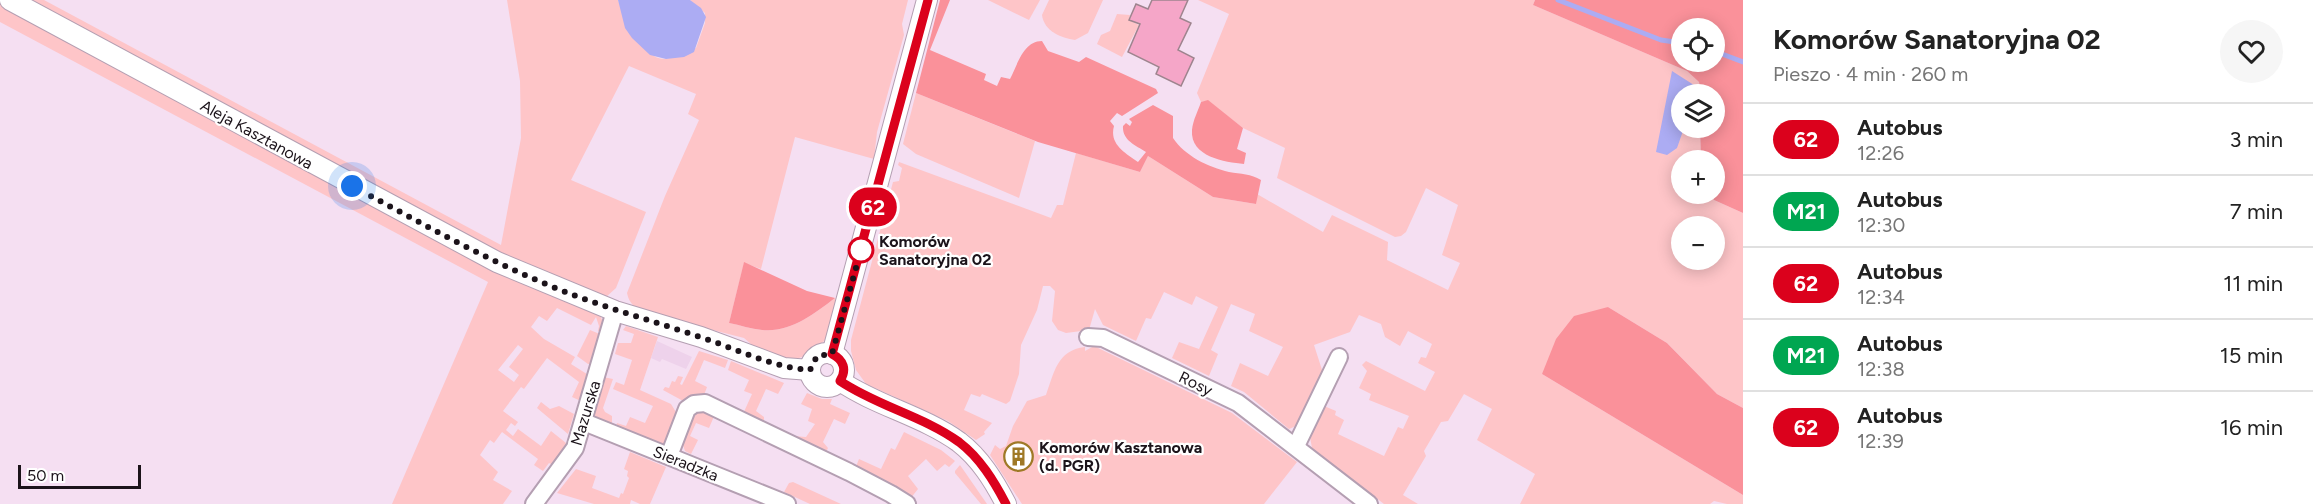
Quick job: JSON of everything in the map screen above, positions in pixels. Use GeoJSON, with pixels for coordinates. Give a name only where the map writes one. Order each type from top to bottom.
{"type":"FeatureCollection","features":[{"type":"Feature","properties":{"kind":"street","name":"Aleja Kasztanowa"},"geometry":{"type":"LineString","coordinates":[[10,0],[428,227],[538,281],[615,311],[701,337],[784,368],[810,370]]}},
{"type":"Feature","properties":{"kind":"street"},"geometry":{"type":"LineString","coordinates":[[832,354],[927,0]]}},
{"type":"Feature","properties":{"kind":"street","name":"Mazurska"},"geometry":{"type":"LineString","coordinates":[[534,504],[569,459],[584,422],[615,311]]}},
{"type":"Feature","properties":{"kind":"street","name":"Rosy"},"geometry":{"type":"LineString","coordinates":[[1088,337],[1103,338],[1238,403],[1369,504]]}},
{"type":"Feature","properties":{"kind":"street"},"geometry":{"type":"LineString","coordinates":[[832,354],[842,362],[844,369],[840,381],[832,387],[821,386],[813,380],[810,370],[817,356],[832,354]]}},
{"type":"Feature","properties":{"kind":"street"},"geometry":{"type":"LineString","coordinates":[[1296,446],[1339,357]]}},
{"type":"Feature","properties":{"kind":"street"},"geometry":{"type":"LineString","coordinates":[[840,381],[860,395],[933,427],[960,443],[984,467],[1006,504]]}},
{"type":"Feature","properties":{"kind":"street"},"geometry":{"type":"LineString","coordinates":[[669,456],[687,409],[694,404],[705,403],[860,478],[907,504]]}},
{"type":"Feature","properties":{"kind":"street","name":"Sieradzka"},"geometry":{"type":"LineString","coordinates":[[584,422],[787,504]]}},
{"type":"Feature","properties":{"kind":"shaded area"},"geometry":{"type":"Polygon","coordinates":[[[25,0],[44,0],[501,245],[521,138],[520,81],[507,0],[618,0],[630,27],[642,46],[649,53],[665,59],[696,48],[705,23],[705,13],[690,0],[908,0],[902,24],[904,35],[877,132],[874,159],[795,137],[761,269],[744,263],[729,323],[762,330],[782,329],[801,321],[835,298],[838,301],[827,339],[802,357],[790,361],[759,351],[744,338],[646,313],[639,310],[629,300],[627,293],[665,196],[699,120],[688,114],[696,94],[629,66],[571,180],[646,212],[616,288],[605,298],[500,255],[25,0]]]}},
{"type":"Feature","properties":{"kind":"shaded area"},"geometry":{"type":"Polygon","coordinates":[[[940,0],[950,0],[930,50],[986,74],[984,80],[997,86],[1001,77],[1010,79],[1018,61],[1030,45],[1042,41],[1048,51],[1079,62],[1086,57],[1156,89],[1158,93],[1122,116],[1117,113],[1110,121],[1114,126],[1114,138],[1119,147],[1138,162],[1146,152],[1127,139],[1123,126],[1126,123],[1130,126],[1132,122],[1129,119],[1153,105],[1173,116],[1173,138],[1190,155],[1213,167],[1250,175],[1261,180],[1256,204],[1213,197],[1148,156],[1140,172],[1038,142],[916,93],[940,0]]]}},
{"type":"Feature","properties":{"kind":"shaded area"},"geometry":{"type":"Polygon","coordinates":[[[988,0],[1040,0],[1029,20],[988,0]]]}},
{"type":"Feature","properties":{"kind":"shaded area"},"geometry":{"type":"Polygon","coordinates":[[[1049,0],[1103,0],[1088,33],[1075,40],[1064,38],[1050,29],[1043,21],[1042,15],[1049,0]]]}},
{"type":"Feature","properties":{"kind":"shaded area"},"geometry":{"type":"Polygon","coordinates":[[[1198,0],[1535,0],[1533,5],[1671,64],[1671,72],[1688,72],[1699,84],[1671,84],[1671,138],[1700,138],[1701,150],[1671,150],[1671,204],[1723,204],[1743,213],[1743,408],[1717,394],[1667,343],[1608,307],[1542,374],[1743,495],[1743,504],[1714,501],[1710,504],[1520,504],[1535,474],[1477,440],[1492,409],[1464,394],[1448,421],[1441,422],[1424,451],[1426,456],[1403,495],[1418,504],[1384,504],[1312,448],[1310,437],[1324,406],[1336,411],[1335,415],[1344,420],[1338,434],[1384,456],[1398,427],[1403,429],[1409,416],[1369,400],[1371,394],[1359,388],[1367,371],[1362,365],[1366,361],[1425,391],[1435,372],[1418,363],[1421,357],[1426,358],[1432,344],[1408,331],[1400,346],[1385,337],[1381,324],[1359,315],[1350,332],[1314,345],[1323,373],[1296,426],[1289,429],[1244,392],[1231,386],[1240,363],[1268,376],[1283,347],[1249,331],[1255,314],[1231,304],[1211,350],[1218,354],[1209,376],[1172,358],[1179,342],[1199,349],[1218,307],[1196,296],[1192,305],[1164,292],[1151,319],[1146,318],[1136,341],[1103,325],[1095,309],[1089,330],[1066,333],[1058,330],[1052,321],[1055,291],[1050,286],[1043,286],[1037,310],[1021,345],[1019,374],[1010,401],[1006,404],[982,394],[980,397],[971,394],[964,410],[992,423],[984,432],[985,434],[976,440],[948,421],[866,384],[856,370],[851,351],[851,340],[893,182],[899,181],[902,168],[898,165],[899,162],[1051,218],[1057,205],[1063,205],[1076,153],[1140,172],[1148,156],[1213,197],[1256,204],[1257,194],[1323,232],[1332,215],[1388,242],[1387,260],[1448,290],[1460,263],[1442,255],[1458,205],[1426,188],[1406,232],[1395,237],[1277,178],[1285,148],[1243,128],[1208,101],[1201,102],[1197,93],[1229,14],[1198,0]]]}},
{"type":"Feature","properties":{"kind":"shaded area"},"geometry":{"type":"Polygon","coordinates":[[[1535,0],[1743,0],[1743,213],[1723,204],[1725,204],[1725,150],[1701,150],[1700,138],[1725,138],[1725,84],[1699,84],[1688,72],[1725,72],[1725,18],[1671,18],[1671,64],[1533,5],[1535,0]]]}},
{"type":"Feature","properties":{"kind":"shaded area"},"geometry":{"type":"Polygon","coordinates":[[[0,3],[132,74],[600,315],[603,332],[598,331],[596,317],[591,325],[557,308],[547,321],[539,316],[531,327],[544,339],[575,357],[571,364],[590,376],[583,402],[572,397],[579,382],[547,358],[524,389],[521,387],[503,411],[518,422],[515,426],[511,423],[506,430],[513,436],[518,429],[541,446],[551,431],[566,443],[564,450],[553,465],[549,463],[543,471],[534,465],[538,459],[502,432],[494,443],[490,440],[480,455],[498,472],[493,480],[512,491],[503,504],[392,504],[488,282],[0,22],[0,3]],[[518,345],[498,370],[514,382],[519,375],[509,367],[523,349],[518,345]]]}},
{"type":"Feature","properties":{"kind":"shaded area"},"geometry":{"type":"Polygon","coordinates":[[[1117,14],[1130,15],[1129,20],[1139,25],[1122,57],[1097,44],[1101,35],[1110,31],[1117,14]]]}},
{"type":"Feature","properties":{"kind":"shaded area"},"geometry":{"type":"Polygon","coordinates":[[[916,93],[1035,141],[1019,198],[916,154],[903,144],[916,93]]]}},
{"type":"Feature","properties":{"kind":"shaded area"},"geometry":{"type":"Polygon","coordinates":[[[1208,100],[1243,128],[1237,149],[1246,153],[1244,164],[1210,156],[1197,146],[1193,139],[1193,123],[1201,102],[1208,100]]]}},
{"type":"Feature","properties":{"kind":"shaded area"},"geometry":{"type":"Polygon","coordinates":[[[744,262],[807,291],[835,298],[801,321],[782,329],[762,330],[729,323],[744,262]]]}},
{"type":"Feature","properties":{"kind":"shaded area"},"geometry":{"type":"Polygon","coordinates":[[[1608,307],[1667,343],[1717,394],[1743,408],[1743,495],[1542,374],[1556,339],[1574,316],[1608,307]]]}},
{"type":"Feature","properties":{"kind":"shaded area"},"geometry":{"type":"Polygon","coordinates":[[[626,326],[658,337],[640,390],[671,404],[679,417],[664,447],[616,427],[617,423],[626,426],[630,417],[645,423],[653,406],[613,389],[616,382],[624,385],[632,360],[615,354],[618,343],[631,343],[634,334],[623,330],[626,326]]]}},
{"type":"Feature","properties":{"kind":"shaded area"},"geometry":{"type":"Polygon","coordinates":[[[590,330],[602,335],[594,364],[588,364],[577,356],[590,330]]]}},
{"type":"Feature","properties":{"kind":"shaded area"},"geometry":{"type":"Polygon","coordinates":[[[657,341],[692,357],[686,369],[662,359],[660,362],[651,358],[657,341]]]}},
{"type":"Feature","properties":{"kind":"shaded area"},"geometry":{"type":"Polygon","coordinates":[[[1094,346],[1232,413],[1297,462],[1264,504],[1022,504],[990,455],[995,445],[1000,449],[1006,446],[1013,426],[1027,401],[1046,395],[1054,371],[1062,358],[1076,349],[1085,347],[1085,351],[1094,346]]]}},
{"type":"Feature","properties":{"kind":"shaded area"},"geometry":{"type":"Polygon","coordinates":[[[699,351],[728,360],[725,368],[704,360],[695,381],[707,387],[704,395],[685,402],[663,390],[665,387],[669,388],[678,376],[683,377],[680,384],[682,385],[699,351]]]}},
{"type":"Feature","properties":{"kind":"shaded area"},"geometry":{"type":"Polygon","coordinates":[[[731,361],[784,383],[778,394],[766,389],[756,411],[764,417],[764,424],[743,414],[752,394],[744,391],[749,380],[728,370],[731,361]]]}},
{"type":"Feature","properties":{"kind":"shaded area"},"geometry":{"type":"Polygon","coordinates":[[[603,377],[613,379],[603,408],[612,416],[612,425],[593,415],[603,377]]]}},
{"type":"Feature","properties":{"kind":"shaded area"},"geometry":{"type":"Polygon","coordinates":[[[807,393],[822,399],[832,399],[830,404],[850,413],[845,424],[834,419],[823,442],[828,448],[825,454],[793,436],[806,437],[815,424],[808,421],[812,409],[801,404],[807,393]]]}},
{"type":"Feature","properties":{"kind":"shaded area"},"geometry":{"type":"Polygon","coordinates":[[[541,402],[550,409],[559,406],[574,414],[568,434],[537,408],[541,402]]]}},
{"type":"Feature","properties":{"kind":"shaded area"},"geometry":{"type":"Polygon","coordinates":[[[704,409],[715,414],[709,428],[696,423],[690,436],[698,440],[691,454],[685,451],[682,442],[695,412],[704,409]]]}},
{"type":"Feature","properties":{"kind":"shaded area"},"geometry":{"type":"Polygon","coordinates":[[[904,432],[941,450],[955,461],[949,467],[945,464],[937,471],[926,459],[908,476],[918,489],[910,499],[855,469],[859,459],[881,469],[891,448],[895,450],[904,432]]]}},
{"type":"Feature","properties":{"kind":"shaded area"},"geometry":{"type":"Polygon","coordinates":[[[630,452],[666,467],[650,504],[640,504],[631,500],[630,504],[594,504],[557,493],[576,469],[596,476],[592,488],[619,498],[629,478],[628,471],[624,469],[630,452]]]}},
{"type":"Feature","properties":{"kind":"shaded area"},"geometry":{"type":"Polygon","coordinates":[[[960,465],[987,504],[981,504],[955,473],[960,465]]]}},
{"type":"Feature","properties":{"kind":"shaded area"},"geometry":{"type":"Polygon","coordinates":[[[793,482],[841,504],[810,504],[784,492],[789,483],[793,482]]]}},
{"type":"Feature","properties":{"kind":"water"},"geometry":{"type":"Polygon","coordinates":[[[618,0],[690,0],[701,8],[706,17],[694,52],[684,57],[666,59],[650,55],[625,28],[618,0]]]}},
{"type":"Feature","properties":{"kind":"water"},"geometry":{"type":"Polygon","coordinates":[[[1674,72],[1692,84],[1671,84],[1671,138],[1680,138],[1677,148],[1671,150],[1667,155],[1656,152],[1674,72]]]}},
{"type":"Feature","properties":{"kind":"building"},"geometry":{"type":"Polygon","coordinates":[[[1152,0],[1188,0],[1180,18],[1191,23],[1178,50],[1194,58],[1181,86],[1156,74],[1159,67],[1128,52],[1140,24],[1129,20],[1136,4],[1148,9],[1152,0]]]}},
{"type":"Feature","properties":{"kind":"waterway"},"geometry":{"type":"LineString","coordinates":[[1558,0],[1661,40],[1671,41]]}},
{"type":"Feature","properties":{"kind":"waterway"},"geometry":{"type":"LineString","coordinates":[[1725,55],[1743,62]]}},
{"type":"Feature","properties":{"kind":"bus line","name":"62"},"geometry":{"type":"LineString","coordinates":[[928,0],[840,332],[832,354],[842,362],[844,375],[840,381],[860,395],[933,427],[960,443],[984,467],[1006,504]]}},
{"type":"Feature","properties":{"kind":"place","name":"Komorów Sanatoryjna 02"},"geometry":{"type":"Point","coordinates":[861,250]}},
{"type":"Feature","properties":{"kind":"place","name":"Komorów Kasztanowa (d. PGR)"},"geometry":{"type":"Point","coordinates":[1018,456]}},
{"type":"Feature","properties":{"kind":"route"},"geometry":{"type":"LineString","coordinates":[[352,186],[428,227],[538,281],[615,311],[701,337],[788,369],[810,370],[817,356],[832,354],[861,250]]}}]}
